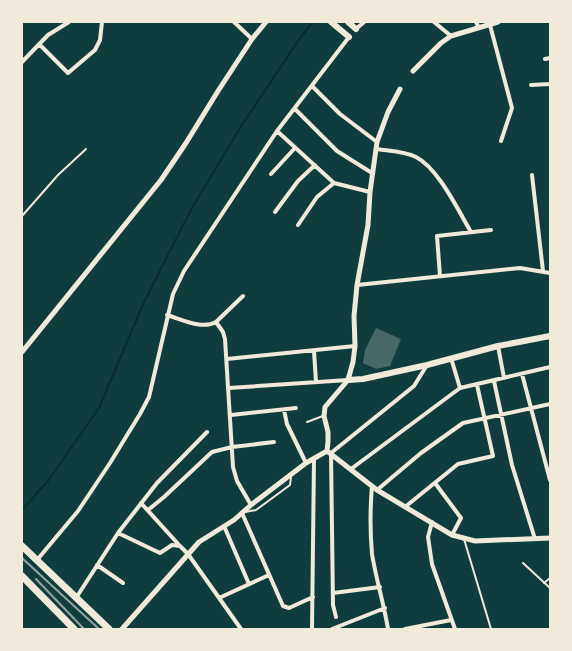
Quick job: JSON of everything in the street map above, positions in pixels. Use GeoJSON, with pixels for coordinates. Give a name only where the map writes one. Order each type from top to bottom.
{"type":"FeatureCollection","features":[{"type":"Feature","properties":{"kind":"highway"},"geometry":{"type":"LineString","coordinates":[[22,546],[109,629]]}},
{"type":"Feature","properties":{"kind":"highway"},"geometry":{"type":"LineString","coordinates":[[22,576],[74,629]]}},
{"type":"Feature","properties":{"kind":"main road"},"geometry":{"type":"LineString","coordinates":[[330,22],[349,38]]}},
{"type":"Feature","properties":{"kind":"main road"},"geometry":{"type":"LineString","coordinates":[[348,22],[356,29]]}},
{"type":"Feature","properties":{"kind":"main road"},"geometry":{"type":"LineString","coordinates":[[348,380],[363,379],[427,365],[498,346],[550,336]]}},
{"type":"Feature","properties":{"kind":"street"},"geometry":{"type":"LineString","coordinates":[[22,62],[48,36],[69,22]]}},
{"type":"Feature","properties":{"kind":"street"},"geometry":{"type":"LineString","coordinates":[[39,44],[68,73],[95,50],[100,40],[102,22]]}},
{"type":"Feature","properties":{"kind":"street"},"geometry":{"type":"LineString","coordinates":[[234,22],[252,39]]}},
{"type":"Feature","properties":{"kind":"street"},"geometry":{"type":"LineString","coordinates":[[22,352],[161,180],[252,39],[266,22]]}},
{"type":"Feature","properties":{"kind":"street"},"geometry":{"type":"LineString","coordinates":[[356,29],[364,22]]}},
{"type":"Feature","properties":{"kind":"street"},"geometry":{"type":"LineString","coordinates":[[434,22],[451,36]]}},
{"type":"Feature","properties":{"kind":"street"},"geometry":{"type":"LineString","coordinates":[[476,22],[479,28]]}},
{"type":"Feature","properties":{"kind":"street"},"geometry":{"type":"LineString","coordinates":[[413,71],[436,47],[451,36],[498,22]]}},
{"type":"Feature","properties":{"kind":"street"},"geometry":{"type":"LineString","coordinates":[[490,25],[512,108],[501,141]]}},
{"type":"Feature","properties":{"kind":"street"},"geometry":{"type":"LineString","coordinates":[[37,560],[78,511],[110,463],[149,397],[173,294],[184,271],[277,131],[349,38]]}},
{"type":"Feature","properties":{"kind":"street"},"geometry":{"type":"LineString","coordinates":[[545,59],[550,58]]}},
{"type":"Feature","properties":{"kind":"street"},"geometry":{"type":"LineString","coordinates":[[531,85],[550,84]]}},
{"type":"Feature","properties":{"kind":"street"},"geometry":{"type":"LineString","coordinates":[[312,86],[340,114],[377,142]]}},
{"type":"Feature","properties":{"kind":"street"},"geometry":{"type":"LineString","coordinates":[[336,617],[333,605],[329,452],[328,432],[324,416],[325,406],[348,380],[353,362],[355,346],[354,316],[357,285],[368,225],[372,173],[377,142],[388,112],[400,89]]}},
{"type":"Feature","properties":{"kind":"street"},"geometry":{"type":"LineString","coordinates":[[295,109],[337,151],[372,173]]}},
{"type":"Feature","properties":{"kind":"street"},"geometry":{"type":"LineString","coordinates":[[277,131],[334,183],[370,192]]}},
{"type":"Feature","properties":{"kind":"street"},"geometry":{"type":"LineString","coordinates":[[271,174],[295,148]]}},
{"type":"Feature","properties":{"kind":"street"},"geometry":{"type":"LineString","coordinates":[[376,149],[401,152],[416,157],[427,165],[440,180],[471,232]]}},
{"type":"Feature","properties":{"kind":"street"},"geometry":{"type":"LineString","coordinates":[[275,212],[298,181],[314,165]]}},
{"type":"Feature","properties":{"kind":"street"},"geometry":{"type":"LineString","coordinates":[[532,175],[543,271]]}},
{"type":"Feature","properties":{"kind":"street"},"geometry":{"type":"LineString","coordinates":[[298,225],[317,197],[334,183]]}},
{"type":"Feature","properties":{"kind":"street"},"geometry":{"type":"LineString","coordinates":[[440,276],[437,236],[491,230]]}},
{"type":"Feature","properties":{"kind":"street"},"geometry":{"type":"LineString","coordinates":[[357,285],[520,268],[550,273]]}},
{"type":"Feature","properties":{"kind":"street"},"geometry":{"type":"LineString","coordinates":[[168,315],[204,326],[211,325],[243,296]]}},
{"type":"Feature","properties":{"kind":"street"},"geometry":{"type":"LineString","coordinates":[[216,322],[225,338],[233,467],[237,481],[251,504]]}},
{"type":"Feature","properties":{"kind":"street"},"geometry":{"type":"LineString","coordinates":[[227,359],[355,346]]}},
{"type":"Feature","properties":{"kind":"street"},"geometry":{"type":"LineString","coordinates":[[498,346],[504,378]]}},
{"type":"Feature","properties":{"kind":"street"},"geometry":{"type":"LineString","coordinates":[[314,351],[316,382]]}},
{"type":"Feature","properties":{"kind":"street"},"geometry":{"type":"LineString","coordinates":[[451,358],[460,388]]}},
{"type":"Feature","properties":{"kind":"street"},"geometry":{"type":"LineString","coordinates":[[122,629],[199,542],[242,513],[251,504],[306,463],[329,452],[414,386],[427,365]]}},
{"type":"Feature","properties":{"kind":"street"},"geometry":{"type":"LineString","coordinates":[[351,469],[460,388],[550,368]]}},
{"type":"Feature","properties":{"kind":"street"},"geometry":{"type":"LineString","coordinates":[[522,374],[550,480]]}},
{"type":"Feature","properties":{"kind":"street"},"geometry":{"type":"LineString","coordinates":[[229,388],[348,380]]}},
{"type":"Feature","properties":{"kind":"street"},"geometry":{"type":"LineString","coordinates":[[494,381],[512,465],[535,539]]}},
{"type":"Feature","properties":{"kind":"street"},"geometry":{"type":"LineString","coordinates":[[405,507],[458,464],[493,456],[477,385]]}},
{"type":"Feature","properties":{"kind":"street"},"geometry":{"type":"LineString","coordinates":[[377,490],[421,453],[462,423],[550,404]]}},
{"type":"Feature","properties":{"kind":"street"},"geometry":{"type":"LineString","coordinates":[[230,415],[296,408]]}},
{"type":"Feature","properties":{"kind":"street"},"geometry":{"type":"LineString","coordinates":[[284,410],[287,424],[306,463]]}},
{"type":"Feature","properties":{"kind":"street"},"geometry":{"type":"LineString","coordinates":[[76,598],[118,533],[141,503],[157,483],[207,432]]}},
{"type":"Feature","properties":{"kind":"street"},"geometry":{"type":"LineString","coordinates":[[148,510],[212,452],[232,447],[274,442]]}},
{"type":"Feature","properties":{"kind":"street"},"geometry":{"type":"LineString","coordinates":[[329,452],[377,490],[452,534],[475,541],[550,538]]}},
{"type":"Feature","properties":{"kind":"street"},"geometry":{"type":"LineString","coordinates":[[312,629],[314,459]]}},
{"type":"Feature","properties":{"kind":"street"},"geometry":{"type":"LineString","coordinates":[[435,483],[461,518],[452,534]]}},
{"type":"Feature","properties":{"kind":"street"},"geometry":{"type":"LineString","coordinates":[[372,486],[370,517],[372,554],[385,608],[388,629]]}},
{"type":"Feature","properties":{"kind":"street"},"geometry":{"type":"LineString","coordinates":[[141,503],[188,554],[242,629]]}},
{"type":"Feature","properties":{"kind":"street"},"geometry":{"type":"LineString","coordinates":[[242,513],[283,606],[289,608],[313,597]]}},
{"type":"Feature","properties":{"kind":"street"},"geometry":{"type":"LineString","coordinates":[[432,522],[428,537],[432,564],[455,629]]}},
{"type":"Feature","properties":{"kind":"street"},"geometry":{"type":"LineString","coordinates":[[224,526],[249,584]]}},
{"type":"Feature","properties":{"kind":"street"},"geometry":{"type":"LineString","coordinates":[[118,533],[160,553],[172,545],[180,546]]}},
{"type":"Feature","properties":{"kind":"street"},"geometry":{"type":"LineString","coordinates":[[97,565],[123,583]]}},
{"type":"Feature","properties":{"kind":"street"},"geometry":{"type":"LineString","coordinates":[[219,598],[269,575]]}},
{"type":"Feature","properties":{"kind":"street"},"geometry":{"type":"LineString","coordinates":[[333,593],[380,587]]}},
{"type":"Feature","properties":{"kind":"street"},"geometry":{"type":"LineString","coordinates":[[332,629],[385,608]]}},
{"type":"Feature","properties":{"kind":"street"},"geometry":{"type":"LineString","coordinates":[[405,629],[451,620]]}},
{"type":"Feature","properties":{"kind":"lane"},"geometry":{"type":"LineString","coordinates":[[22,216],[58,175],[86,150]]}},
{"type":"Feature","properties":{"kind":"lane"},"geometry":{"type":"LineString","coordinates":[[306,422],[324,416]]}},
{"type":"Feature","properties":{"kind":"lane"},"geometry":{"type":"LineString","coordinates":[[242,513],[256,510],[290,485],[291,475]]}},
{"type":"Feature","properties":{"kind":"lane"},"geometry":{"type":"LineString","coordinates":[[463,538],[491,629]]}},
{"type":"Feature","properties":{"kind":"lane"},"geometry":{"type":"LineString","coordinates":[[523,563],[550,588]]}},
{"type":"Feature","properties":{"kind":"lane"},"geometry":{"type":"LineString","coordinates":[[544,583],[550,578]]}},
{"type":"Feature","properties":{"kind":"building"},"geometry":{"type":"Polygon","coordinates":[[[376,328],[401,339],[390,366],[376,369],[363,363],[365,350],[376,328]]]}},
{"type":"Feature","properties":{"kind":"waterway"},"geometry":{"type":"LineString","coordinates":[[22,510],[48,481],[99,408],[144,302],[192,208],[240,128],[300,38],[313,22]]}},
{"type":"Feature","properties":{"kind":"railway"},"geometry":{"type":"LineString","coordinates":[[22,558],[99,629]]}},
{"type":"Feature","properties":{"kind":"railway"},"geometry":{"type":"LineString","coordinates":[[36,579],[84,629]]}}]}
